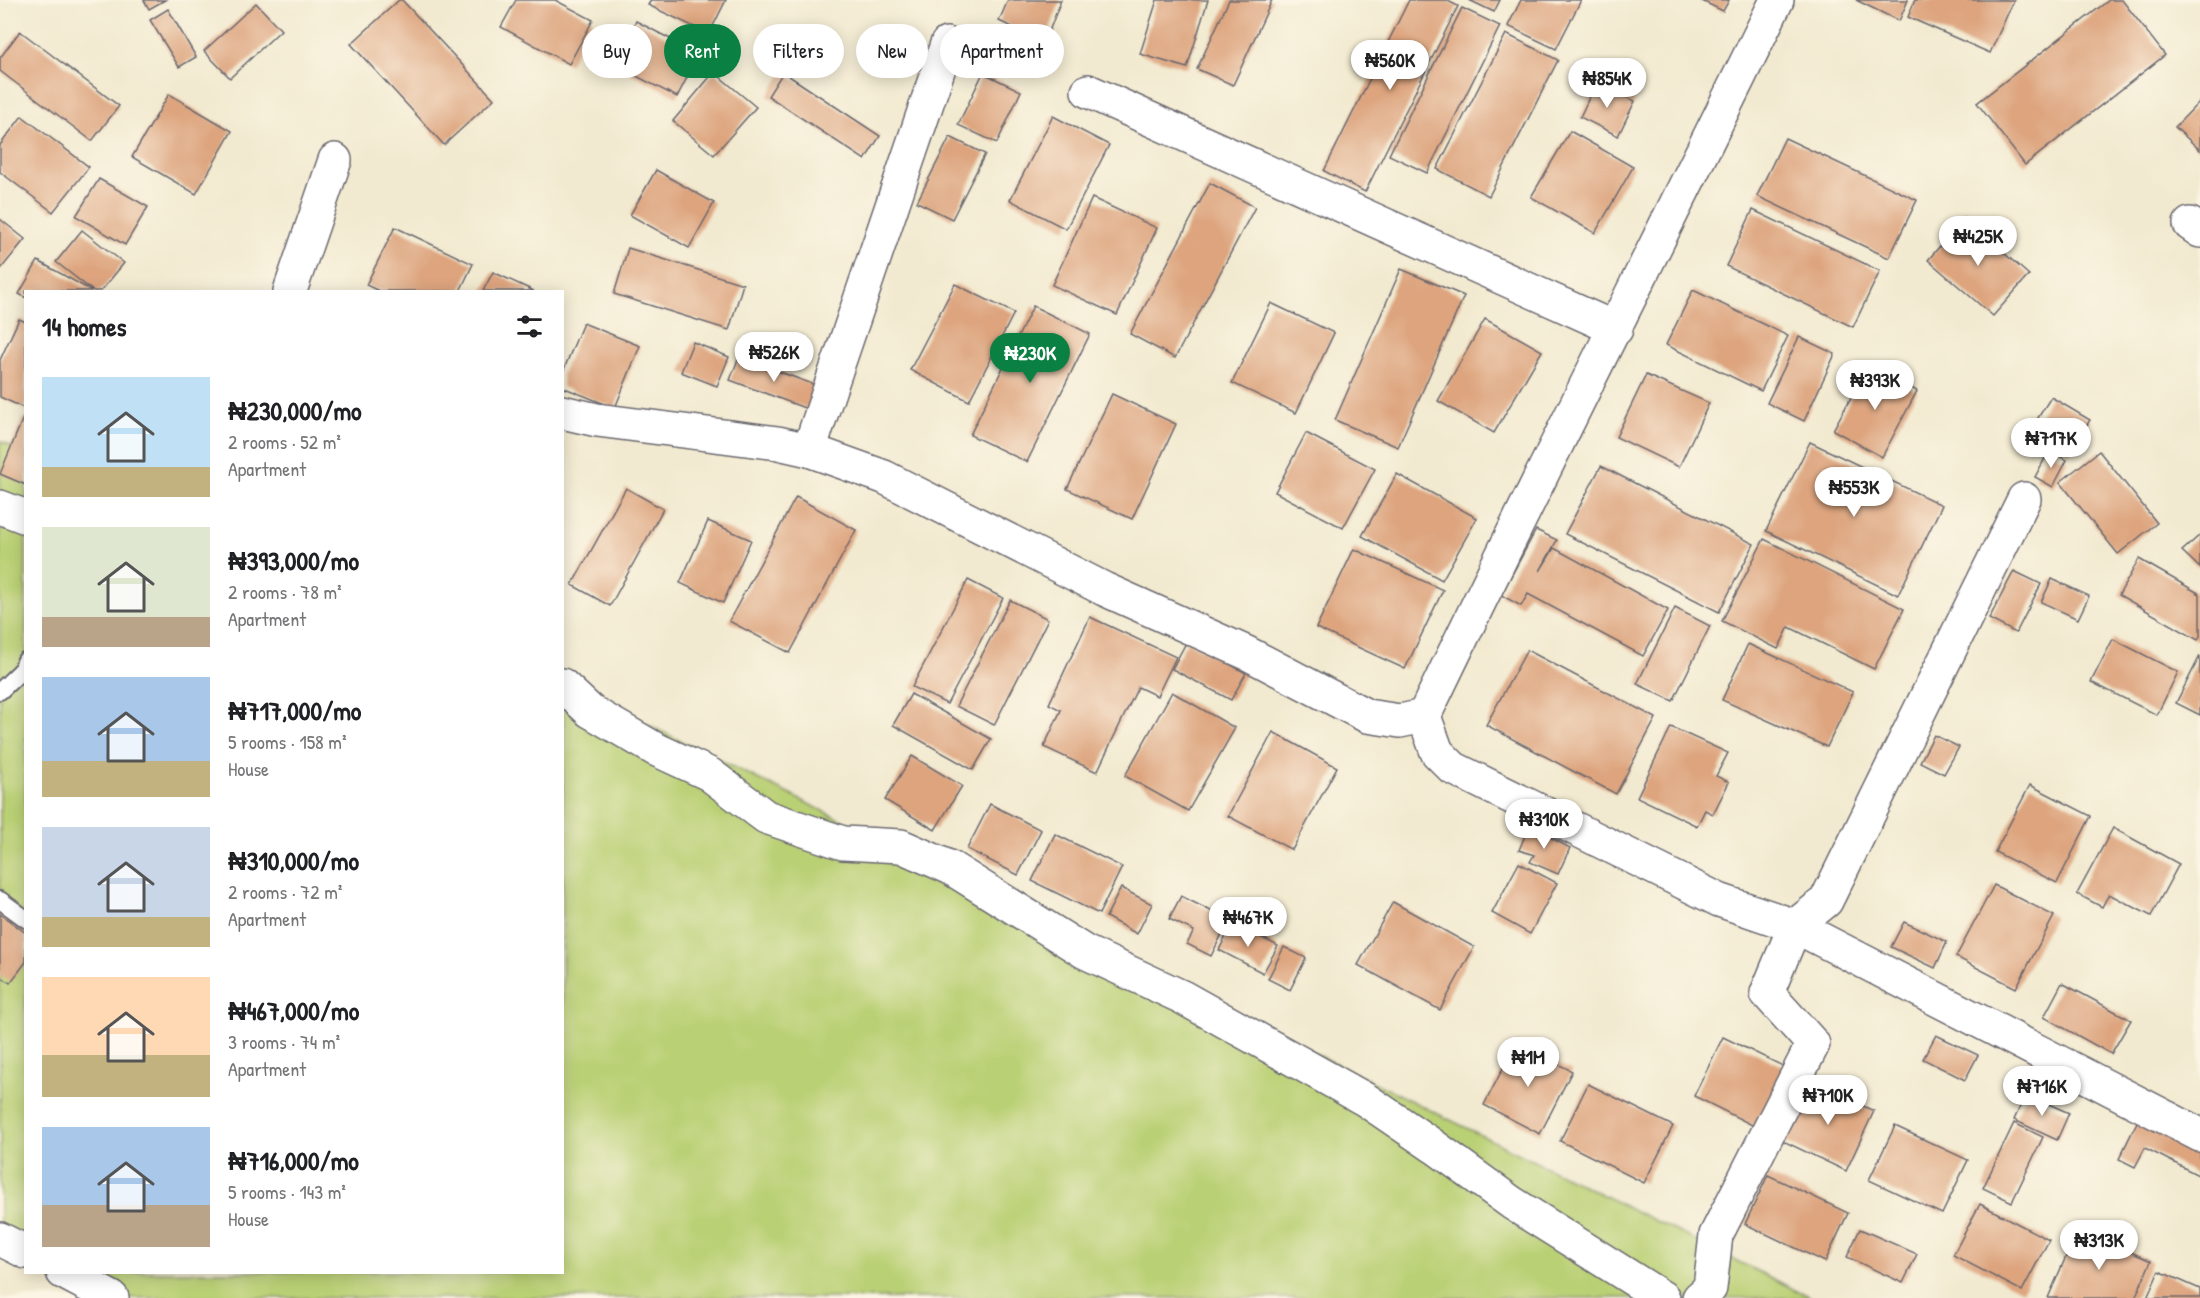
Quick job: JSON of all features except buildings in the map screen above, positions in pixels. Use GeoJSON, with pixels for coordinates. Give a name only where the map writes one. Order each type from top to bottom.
{"type":"FeatureCollection","features":[{"type":"Feature","properties":{"kind":"street"},"geometry":{"type":"LineString","coordinates":[[1777,0],[1616,329],[1533,489],[1424,716],[1437,752],[1453,768],[1719,900],[1795,926],[2200,1135]]}},
{"type":"Feature","properties":{"kind":"street"},"geometry":{"type":"LineString","coordinates":[[809,450],[940,62]]}},
{"type":"Feature","properties":{"kind":"street"},"geometry":{"type":"LineString","coordinates":[[1088,91],[1616,329]]}},
{"type":"Feature","properties":{"kind":"street"},"geometry":{"type":"LineString","coordinates":[[290,290],[335,160]]}},
{"type":"Feature","properties":{"kind":"street"},"geometry":{"type":"LineString","coordinates":[[564,412],[597,420],[778,443],[809,450],[884,477],[1104,589],[1247,653],[1367,716],[1400,721],[1424,716]]}},
{"type":"Feature","properties":{"kind":"street"},"geometry":{"type":"LineString","coordinates":[[1699,1298],[1710,1288],[1716,1235],[1813,1044],[1767,993],[1795,926],[1826,901],[2024,499]]}},
{"type":"Feature","properties":{"kind":"street"},"geometry":{"type":"LineString","coordinates":[[0,507],[24,516]]}},
{"type":"Feature","properties":{"kind":"street"},"geometry":{"type":"LineString","coordinates":[[564,687],[590,711],[655,749],[709,774],[766,817],[843,843],[901,846],[951,868],[1085,952],[1182,997],[1365,1100],[1512,1203],[1663,1298]]}},
{"type":"Feature","properties":{"kind":"street"},"geometry":{"type":"LineString","coordinates":[[0,1239],[24,1251]]}},
{"type":"Feature","properties":{"kind":"street"},"geometry":{"type":"LineString","coordinates":[[67,1274],[112,1298]]}},
{"type":"Feature","properties":{"kind":"lane"},"geometry":{"type":"LineString","coordinates":[[0,691],[21,671],[24,664]]}},
{"type":"Feature","properties":{"kind":"lane"},"geometry":{"type":"LineString","coordinates":[[0,900],[24,918]]}},
{"type":"Feature","properties":{"kind":"green space"},"geometry":{"type":"Polygon","coordinates":[[[0,441],[24,451],[24,1261],[0,1249],[0,441]]]}},
{"type":"Feature","properties":{"kind":"green space"},"geometry":{"type":"Polygon","coordinates":[[[564,683],[1812,1298],[93,1298],[48,1274],[564,1274],[564,683]]]}}]}
